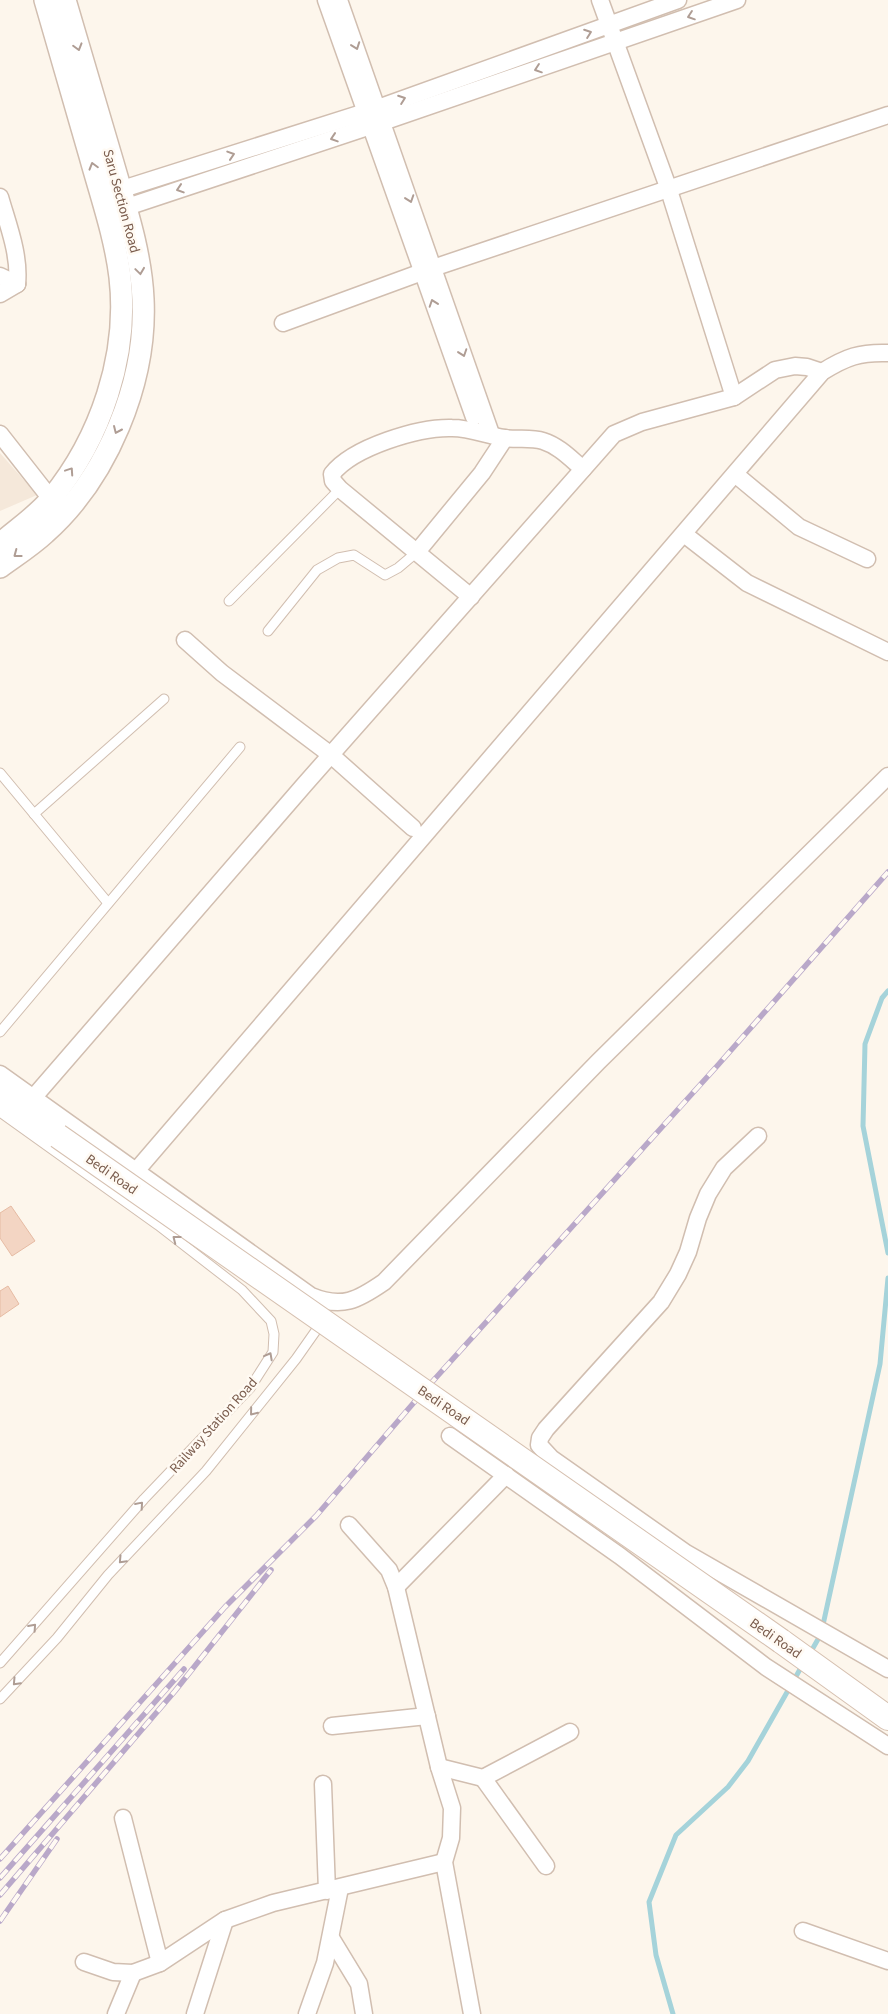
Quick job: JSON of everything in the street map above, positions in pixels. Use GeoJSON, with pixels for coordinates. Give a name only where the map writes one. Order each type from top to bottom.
{"type":"FeatureCollection","features":[{"type":"Feature","properties":{"kind":"main road","name":"Bedi Road"},"geometry":{"type":"LineString","coordinates":[[0,1094],[290,1299],[530,1464],[888,1718]]}},
{"type":"Feature","properties":{"kind":"street","name":"Saru Section Road"},"geometry":{"type":"LineString","coordinates":[[0,567],[46,533],[81,494],[105,456],[124,413],[143,334],[143,299],[138,260],[114,202],[45,0]]}},
{"type":"Feature","properties":{"kind":"street","name":"Saru Section Road"},"geometry":{"type":"LineString","coordinates":[[0,544],[51,499],[88,444],[103,408],[121,337],[122,309],[114,202],[65,0]]}},
{"type":"Feature","properties":{"kind":"street"},"geometry":{"type":"LineString","coordinates":[[326,0],[374,117]]}},
{"type":"Feature","properties":{"kind":"street"},"geometry":{"type":"LineString","coordinates":[[339,0],[374,117],[428,270],[491,434],[482,473],[417,552]]}},
{"type":"Feature","properties":{"kind":"street"},"geometry":{"type":"LineString","coordinates":[[600,0],[617,42],[668,187],[734,396]]}},
{"type":"Feature","properties":{"kind":"street"},"geometry":{"type":"LineString","coordinates":[[374,117],[678,0]]}},
{"type":"Feature","properties":{"kind":"street"},"geometry":{"type":"LineString","coordinates":[[114,202],[374,117],[617,42],[738,0]]}},
{"type":"Feature","properties":{"kind":"street"},"geometry":{"type":"LineString","coordinates":[[283,323],[428,270],[668,187],[888,115]]}},
{"type":"Feature","properties":{"kind":"street"},"geometry":{"type":"LineString","coordinates":[[0,197],[14,250],[18,272],[17,284]]}},
{"type":"Feature","properties":{"kind":"street"},"geometry":{"type":"LineString","coordinates":[[0,276],[17,284]]}},
{"type":"Feature","properties":{"kind":"street"},"geometry":{"type":"LineString","coordinates":[[0,294],[17,284]]}},
{"type":"Feature","properties":{"kind":"street"},"geometry":{"type":"LineString","coordinates":[[136,1171],[822,372],[843,359],[865,352],[888,353]]}},
{"type":"Feature","properties":{"kind":"street"},"geometry":{"type":"LineString","coordinates":[[33,1098],[330,755],[614,434],[642,422],[678,414],[734,396],[747,389],[759,378],[785,367],[807,366],[822,372]]}},
{"type":"Feature","properties":{"kind":"street"},"geometry":{"type":"LineString","coordinates":[[337,485],[332,474],[338,466],[371,448],[432,430],[451,428],[542,441],[561,450],[583,469]]}},
{"type":"Feature","properties":{"kind":"street"},"geometry":{"type":"LineString","coordinates":[[0,434],[51,499]]}},
{"type":"Feature","properties":{"kind":"street"},"geometry":{"type":"LineString","coordinates":[[320,464],[337,485],[471,596]]}},
{"type":"Feature","properties":{"kind":"street"},"geometry":{"type":"LineString","coordinates":[[735,474],[799,527],[867,558]]}},
{"type":"Feature","properties":{"kind":"street"},"geometry":{"type":"LineString","coordinates":[[684,534],[746,584],[888,652]]}},
{"type":"Feature","properties":{"kind":"street"},"geometry":{"type":"LineString","coordinates":[[185,640],[222,673],[330,755],[413,828]]}},
{"type":"Feature","properties":{"kind":"street"},"geometry":{"type":"LineString","coordinates":[[0,1074],[311,1296],[336,1304],[365,1295],[384,1282],[605,1055],[888,776]]}},
{"type":"Feature","properties":{"kind":"street"},"geometry":{"type":"LineString","coordinates":[[758,1136],[724,1168],[708,1194],[698,1218],[688,1252],[678,1274],[661,1302],[546,1429],[540,1438],[539,1444],[551,1458],[686,1553],[887,1668]]}},
{"type":"Feature","properties":{"kind":"street"},"geometry":{"type":"LineString","coordinates":[[450,1436],[620,1556],[766,1668],[888,1746]]}},
{"type":"Feature","properties":{"kind":"street"},"geometry":{"type":"LineString","coordinates":[[396,1587],[506,1476]]}},
{"type":"Feature","properties":{"kind":"street"},"geometry":{"type":"LineString","coordinates":[[349,1525],[389,1570],[396,1587],[439,1767],[452,1808],[451,1838],[444,1862],[472,2014]]}},
{"type":"Feature","properties":{"kind":"street"},"geometry":{"type":"LineString","coordinates":[[332,1726],[427,1716]]}},
{"type":"Feature","properties":{"kind":"street"},"geometry":{"type":"LineString","coordinates":[[483,1778],[570,1732]]}},
{"type":"Feature","properties":{"kind":"street"},"geometry":{"type":"LineString","coordinates":[[439,1767],[483,1778],[546,1866]]}},
{"type":"Feature","properties":{"kind":"street"},"geometry":{"type":"LineString","coordinates":[[307,2014],[332,1938],[333,1890],[324,1784]]}},
{"type":"Feature","properties":{"kind":"street"},"geometry":{"type":"LineString","coordinates":[[123,1818],[160,1963]]}},
{"type":"Feature","properties":{"kind":"street"},"geometry":{"type":"LineString","coordinates":[[84,1962],[113,1972],[133,1974],[160,1963],[225,1920],[273,1903],[444,1862]]}},
{"type":"Feature","properties":{"kind":"street"},"geometry":{"type":"LineString","coordinates":[[195,2014],[225,1920]]}},
{"type":"Feature","properties":{"kind":"street"},"geometry":{"type":"LineString","coordinates":[[803,1930],[888,1961]]}},
{"type":"Feature","properties":{"kind":"street"},"geometry":{"type":"LineString","coordinates":[[332,1938],[359,1984],[364,2014]]}},
{"type":"Feature","properties":{"kind":"street"},"geometry":{"type":"LineString","coordinates":[[116,2014],[133,1974]]}},
{"type":"Feature","properties":{"kind":"lane"},"geometry":{"type":"LineString","coordinates":[[229,601],[337,485]]}},
{"type":"Feature","properties":{"kind":"lane"},"geometry":{"type":"LineString","coordinates":[[268,631],[317,570],[328,563],[354,555],[385,575],[398,568],[417,552]]}},
{"type":"Feature","properties":{"kind":"lane"},"geometry":{"type":"LineString","coordinates":[[34,814],[164,699]]}},
{"type":"Feature","properties":{"kind":"lane"},"geometry":{"type":"LineString","coordinates":[[0,1032],[240,747]]}},
{"type":"Feature","properties":{"kind":"lane"},"geometry":{"type":"LineString","coordinates":[[0,773],[108,903]]}},
{"type":"Feature","properties":{"kind":"lane","name":"Railway Station Road"},"geometry":{"type":"LineString","coordinates":[[0,1112],[158,1225],[242,1290],[271,1321],[274,1334],[273,1352],[250,1388],[144,1500],[0,1663]]}},
{"type":"Feature","properties":{"kind":"lane","name":"Railway Station Road"},"geometry":{"type":"LineString","coordinates":[[0,1699],[57,1638],[108,1575],[206,1471],[296,1359],[336,1304]]}},
{"type":"Feature","properties":{"kind":"shaded area"},"geometry":{"type":"Polygon","coordinates":[[[0,453],[37,495],[0,511],[0,453]]]}},
{"type":"Feature","properties":{"kind":"building"},"geometry":{"type":"Polygon","coordinates":[[[11,1206],[35,1241],[12,1256],[0,1238],[0,1213],[11,1206]]]}},
{"type":"Feature","properties":{"kind":"building"},"geometry":{"type":"Polygon","coordinates":[[[8,1286],[19,1304],[0,1317],[0,1291],[8,1286]]]}},
{"type":"Feature","properties":{"kind":"waterway"},"geometry":{"type":"LineString","coordinates":[[888,991],[882,998],[865,1044],[863,1126],[888,1253]]}},
{"type":"Feature","properties":{"kind":"waterway"},"geometry":{"type":"LineString","coordinates":[[809,1655],[821,1634],[880,1364],[888,1278]]}},
{"type":"Feature","properties":{"kind":"waterway"},"geometry":{"type":"LineString","coordinates":[[673,2014],[656,1955],[649,1902],[676,1835],[728,1787],[748,1761],[803,1664]]}},
{"type":"Feature","properties":{"kind":"railway"},"geometry":{"type":"LineString","coordinates":[[0,1859],[225,1607],[316,1516],[423,1392],[718,1065],[888,872]]}},
{"type":"Feature","properties":{"kind":"railway"},"geometry":{"type":"LineString","coordinates":[[0,1895],[175,1691],[271,1570]]}},
{"type":"Feature","properties":{"kind":"railway"},"geometry":{"type":"LineString","coordinates":[[0,1878],[184,1669]]}},
{"type":"Feature","properties":{"kind":"railway"},"geometry":{"type":"LineString","coordinates":[[0,1921],[57,1839]]}}]}
